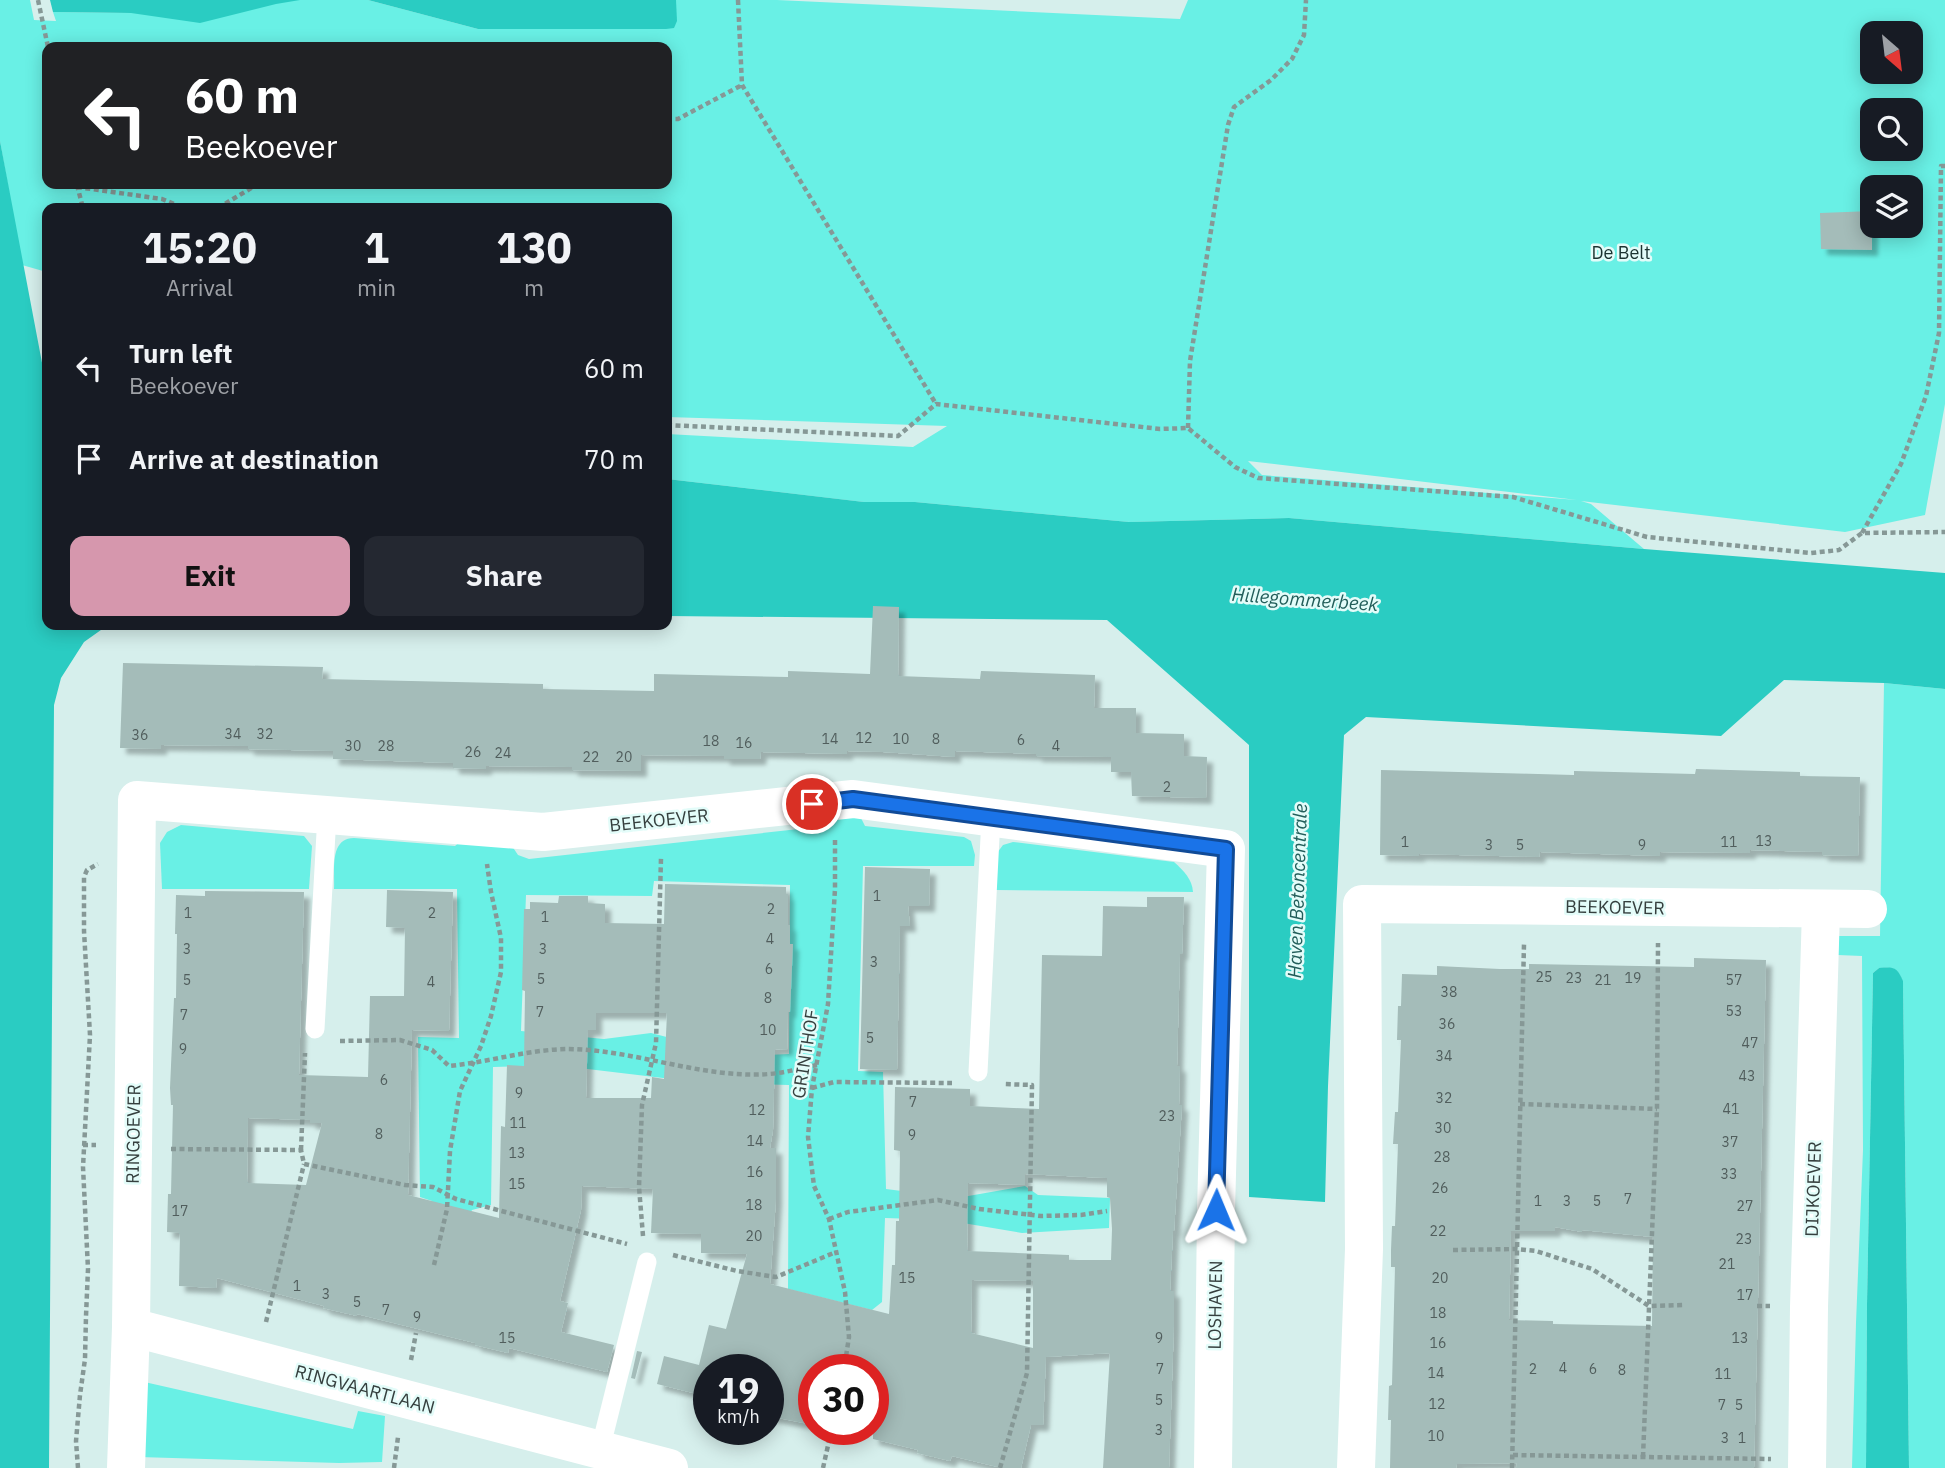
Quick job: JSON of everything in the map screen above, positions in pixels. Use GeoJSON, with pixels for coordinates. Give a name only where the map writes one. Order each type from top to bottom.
{"type":"FeatureCollection","features":[{"type":"Feature","properties":{"kind":"street","name":"BEEKOEVER"},"geometry":{"type":"LineString","coordinates":[[137,800],[543,832],[853,799],[1226,849]]}},
{"type":"Feature","properties":{"kind":"street","name":"RINGOEVER"},"geometry":{"type":"LineString","coordinates":[[126,1468],[131,1327],[137,800]]}},
{"type":"Feature","properties":{"kind":"street","name":"LOSHAVEN"},"geometry":{"type":"LineString","coordinates":[[1213,1468],[1216,1210],[1226,849]]}},
{"type":"Feature","properties":{"kind":"street","name":"BEEKOEVER"},"geometry":{"type":"LineString","coordinates":[[1356,1468],[1364,1249],[1362,904],[1868,909]]}},
{"type":"Feature","properties":{"kind":"street","name":"DIJKOEVER"},"geometry":{"type":"LineString","coordinates":[[1808,1464],[1821,910]]}},
{"type":"Feature","properties":{"kind":"street","name":"RINGVAARTLAAN"},"geometry":{"type":"LineString","coordinates":[[131,1327],[668,1468]]}},
{"type":"Feature","properties":{"kind":"lane"},"geometry":{"type":"LineString","coordinates":[[316,1037],[327,815]]}},
{"type":"Feature","properties":{"kind":"lane"},"geometry":{"type":"LineString","coordinates":[[978,1080],[991,818]]}},
{"type":"Feature","properties":{"kind":"lane"},"geometry":{"type":"LineString","coordinates":[[600,1450],[645,1255]]}},
{"type":"Feature","properties":{"kind":"path"},"geometry":{"type":"LineString","coordinates":[[38,0],[47,42]]}},
{"type":"Feature","properties":{"kind":"path"},"geometry":{"type":"LineString","coordinates":[[738,0],[742,85],[936,404]]}},
{"type":"Feature","properties":{"kind":"path"},"geometry":{"type":"LineString","coordinates":[[1188,428],[1190,361],[1228,125],[1234,107],[1270,80],[1292,59],[1304,35],[1306,0]]}},
{"type":"Feature","properties":{"kind":"path"},"geometry":{"type":"LineString","coordinates":[[672,119],[678,119],[742,85]]}},
{"type":"Feature","properties":{"kind":"path"},"geometry":{"type":"LineString","coordinates":[[672,425],[898,436],[936,404],[1160,429],[1188,428],[1235,467],[1258,478],[1513,497],[1647,537],[1811,553],[1839,550],[1862,533],[1901,464],[1926,396],[1939,333],[1941,166],[1945,166]]}},
{"type":"Feature","properties":{"kind":"path"},"geometry":{"type":"LineString","coordinates":[[101,189],[172,203]]}},
{"type":"Feature","properties":{"kind":"path"},"geometry":{"type":"LineString","coordinates":[[226,203],[250,189]]}},
{"type":"Feature","properties":{"kind":"path"},"geometry":{"type":"LineString","coordinates":[[1862,533],[1945,532]]}},
{"type":"Feature","properties":{"kind":"path","name":"GRINTHOF"},"geometry":{"type":"LineString","coordinates":[[836,801],[835,889],[828,1004],[812,1088],[808,1137],[814,1186],[829,1219],[845,1292],[849,1337],[846,1354]]}},
{"type":"Feature","properties":{"kind":"path"},"geometry":{"type":"LineString","coordinates":[[645,1255],[639,1187],[642,1105],[656,1043],[663,819]]}},
{"type":"Feature","properties":{"kind":"path"},"geometry":{"type":"LineString","coordinates":[[434,1265],[449,1195],[450,1150],[460,1091],[481,1046],[501,972],[501,938],[488,869],[486,828]]}},
{"type":"Feature","properties":{"kind":"path"},"geometry":{"type":"LineString","coordinates":[[78,1468],[76,1441],[85,1359],[88,1269],[83,1167],[90,1035],[83,931],[83,877],[87,870],[99,863],[117,860],[136,863]]}},
{"type":"Feature","properties":{"kind":"path"},"geometry":{"type":"LineString","coordinates":[[1512,1468],[1525,907]]}},
{"type":"Feature","properties":{"kind":"path"},"geometry":{"type":"LineString","coordinates":[[1643,1457],[1657,1109],[1658,908]]}},
{"type":"Feature","properties":{"kind":"path"},"geometry":{"type":"LineString","coordinates":[[257,1360],[304,1164],[301,1150],[316,1037],[400,1040],[432,1050],[449,1066],[511,1054],[567,1049],[618,1054],[729,1073],[770,1074],[817,1065]]}},
{"type":"Feature","properties":{"kind":"path"},"geometry":{"type":"LineString","coordinates":[[812,1088],[834,1082],[868,1080],[978,1080],[1032,1085],[1027,1373],[1000,1468]]}},
{"type":"Feature","properties":{"kind":"path"},"geometry":{"type":"LineString","coordinates":[[1520,1104],[1657,1109]]}},
{"type":"Feature","properties":{"kind":"path"},"geometry":{"type":"LineString","coordinates":[[133,1148],[301,1150]]}},
{"type":"Feature","properties":{"kind":"path"},"geometry":{"type":"LineString","coordinates":[[304,1164],[405,1185],[433,1187],[456,1199],[645,1255],[737,1271],[776,1277],[836,1252]]}},
{"type":"Feature","properties":{"kind":"path"},"geometry":{"type":"LineString","coordinates":[[829,1219],[848,1212],[938,1200],[979,1209],[1041,1216],[1108,1212]]}},
{"type":"Feature","properties":{"kind":"path"},"geometry":{"type":"LineString","coordinates":[[1453,1250],[1536,1251],[1592,1269],[1649,1306],[1685,1305]]}},
{"type":"Feature","properties":{"kind":"path"},"geometry":{"type":"LineString","coordinates":[[823,1468],[828,1445]]}},
{"type":"Feature","properties":{"kind":"path"},"geometry":{"type":"LineString","coordinates":[[1513,1455],[1808,1464]]}},
{"type":"Feature","properties":{"kind":"green space","name":"De Belt"},"geometry":{"type":"Polygon","coordinates":[[[0,0],[30,0],[34,20],[56,21],[53,12],[131,13],[269,0],[368,0],[478,29],[502,29],[648,14],[675,0],[777,0],[1180,19],[1188,0],[1945,0],[1945,404],[1925,515],[1845,532],[1581,501],[1591,504],[1644,549],[1289,518],[1129,522],[915,502],[864,502],[672,480],[672,434],[913,447],[947,426],[672,417],[672,203],[42,203],[42,271],[22,265],[0,141],[0,0]],[[1248,461],[1262,475],[1577,500],[1248,461]]]}},
{"type":"Feature","properties":{"kind":"green space"},"geometry":{"type":"Polygon","coordinates":[[[1884,683],[1945,689],[1945,1468],[1909,1468],[1903,982],[1894,969],[1879,968],[1873,973],[1866,1468],[1852,1468],[1863,1150],[1862,956],[1838,955],[1839,936],[1880,936],[1884,683]]]}},
{"type":"Feature","properties":{"kind":"green space"},"geometry":{"type":"Polygon","coordinates":[[[855,806],[865,826],[964,837],[971,841],[975,855],[974,866],[863,866],[858,1071],[883,1072],[886,1189],[957,1198],[1025,1186],[1038,1195],[1110,1198],[1109,1228],[1022,1233],[945,1220],[885,1218],[882,1302],[872,1310],[788,1289],[789,1085],[705,1083],[554,1065],[493,1067],[491,1205],[472,1210],[450,1253],[432,1201],[420,1197],[418,1037],[459,1038],[457,889],[334,889],[335,857],[340,843],[354,838],[455,846],[471,832],[504,834],[518,855],[529,859],[808,828],[817,811],[855,806]],[[654,881],[652,896],[526,895],[521,1031],[604,1039],[651,1033],[741,1056],[789,1054],[790,885],[654,881]]]}},
{"type":"Feature","properties":{"kind":"green space"},"geometry":{"type":"Polygon","coordinates":[[[181,825],[304,836],[312,846],[309,889],[162,889],[160,843],[167,832],[181,825]]]}},
{"type":"Feature","properties":{"kind":"green space"},"geometry":{"type":"Polygon","coordinates":[[[1013,842],[1174,862],[1187,876],[1193,892],[996,890],[997,853],[1003,845],[1013,842]]]}},
{"type":"Feature","properties":{"kind":"green space"},"geometry":{"type":"Polygon","coordinates":[[[140,1381],[353,1429],[358,1411],[385,1416],[382,1462],[139,1457],[140,1381]]]}},
{"type":"Feature","properties":{"kind":"water"},"geometry":{"type":"Polygon","coordinates":[[[50,0],[300,0],[200,23],[131,13],[53,12],[50,0]]]}},
{"type":"Feature","properties":{"kind":"water"},"geometry":{"type":"Polygon","coordinates":[[[368,0],[676,0],[677,21],[674,28],[666,29],[478,29],[368,0]]]}},
{"type":"Feature","properties":{"kind":"water"},"geometry":{"type":"Polygon","coordinates":[[[0,141],[42,363],[42,630],[101,630],[84,642],[61,678],[54,705],[49,1468],[0,1468],[0,141]]]}},
{"type":"Feature","properties":{"kind":"water"},"geometry":{"type":"Polygon","coordinates":[[[672,480],[864,502],[915,502],[1129,522],[1289,518],[1945,573],[1945,689],[1884,683],[1784,680],[1721,736],[1366,717],[1344,735],[1325,1202],[1249,1197],[1249,745],[1107,620],[672,616],[672,480]]]}},
{"type":"Feature","properties":{"kind":"water"},"geometry":{"type":"Polygon","coordinates":[[[1879,968],[1894,969],[1903,981],[1909,1468],[1866,1468],[1873,973],[1879,968]]]}},
{"type":"Feature","properties":{"kind":"building"},"geometry":{"type":"Polygon","coordinates":[[[1860,211],[1860,238],[1872,238],[1872,250],[1821,249],[1820,213],[1860,211]]]}},
{"type":"Feature","properties":{"kind":"building"},"geometry":{"type":"Polygon","coordinates":[[[873,606],[899,607],[898,676],[980,679],[981,671],[1095,675],[1094,708],[1136,708],[1136,733],[1184,734],[1184,756],[1207,757],[1206,798],[1132,796],[1131,772],[1111,772],[1111,757],[955,751],[955,757],[847,751],[847,754],[761,752],[760,759],[641,755],[641,771],[572,770],[572,767],[453,768],[453,763],[333,759],[333,751],[248,749],[248,746],[161,745],[161,749],[120,748],[123,663],[323,667],[322,679],[543,684],[543,689],[654,691],[654,674],[788,677],[788,671],[870,674],[873,606]]]}},
{"type":"Feature","properties":{"kind":"building"},"geometry":{"type":"Polygon","coordinates":[[[1696,769],[1860,777],[1858,856],[1750,850],[1750,853],[1660,852],[1660,856],[1540,852],[1539,857],[1380,855],[1381,770],[1574,775],[1574,771],[1695,774],[1696,769]]]}},
{"type":"Feature","properties":{"kind":"building"},"geometry":{"type":"Polygon","coordinates":[[[865,867],[930,869],[929,906],[908,906],[910,926],[900,926],[897,1070],[860,1069],[865,867]]]}},
{"type":"Feature","properties":{"kind":"building"},"geometry":{"type":"Polygon","coordinates":[[[665,884],[786,887],[790,944],[793,944],[787,1050],[775,1049],[770,1148],[776,1148],[776,1199],[770,1284],[889,1314],[892,1265],[895,1265],[896,1221],[899,1221],[900,1151],[894,1150],[895,1087],[970,1089],[970,1106],[1039,1109],[1042,955],[1102,956],[1103,906],[1147,907],[1147,897],[1184,897],[1177,1066],[1180,1066],[1179,1105],[1182,1105],[1170,1291],[1174,1291],[1174,1324],[1169,1468],[1103,1468],[1110,1353],[1046,1357],[1043,1425],[1031,1425],[1021,1468],[1002,1468],[952,1456],[950,1461],[889,1443],[889,1354],[798,1354],[798,1422],[784,1419],[784,1354],[702,1354],[709,1325],[726,1329],[747,1254],[701,1253],[701,1234],[651,1233],[653,1189],[582,1186],[581,1210],[560,1301],[568,1303],[561,1332],[614,1345],[607,1372],[509,1348],[508,1353],[357,1314],[323,1308],[324,1306],[217,1278],[216,1288],[179,1286],[180,1233],[167,1232],[168,1194],[171,1194],[173,1105],[170,1088],[176,998],[176,895],[205,896],[205,891],[304,892],[299,1075],[368,1077],[370,996],[404,996],[405,928],[386,927],[387,890],[453,892],[449,1031],[412,1030],[408,1195],[499,1218],[501,1126],[505,1127],[507,1065],[524,1066],[524,909],[530,909],[530,902],[558,903],[559,896],[588,896],[588,903],[605,904],[605,923],[664,924],[665,884]],[[596,1013],[596,1030],[588,1030],[586,1098],[651,1098],[652,1077],[664,1079],[667,1013],[596,1013]],[[248,1118],[247,1183],[306,1185],[322,1123],[310,1123],[310,1120],[248,1118]],[[1025,1174],[1025,1185],[968,1183],[967,1251],[1069,1255],[1069,1260],[1111,1260],[1112,1229],[1107,1178],[1025,1174]],[[972,1280],[971,1333],[1033,1348],[1033,1281],[972,1280]]]}},
{"type":"Feature","properties":{"kind":"building"},"geometry":{"type":"Polygon","coordinates":[[[1694,958],[1766,960],[1754,1468],[1516,1468],[1517,1463],[1457,1464],[1456,1468],[1390,1468],[1391,1420],[1388,1420],[1389,1386],[1392,1385],[1395,1267],[1391,1267],[1391,1250],[1392,1226],[1395,1226],[1398,1144],[1393,1144],[1395,1112],[1398,1112],[1401,1040],[1397,1040],[1402,974],[1437,975],[1437,966],[1500,969],[1529,969],[1529,964],[1694,967],[1694,958]],[[1555,1227],[1555,1231],[1511,1231],[1509,1320],[1553,1321],[1553,1324],[1652,1326],[1653,1237],[1582,1232],[1555,1227]]]}},
{"type":"Feature","properties":{"kind":"building"},"geometry":{"type":"Polygon","coordinates":[[[637,1351],[642,1352],[635,1379],[631,1378],[637,1351]]]}},
{"type":"Feature","properties":{"kind":"building"},"geometry":{"type":"Polygon","coordinates":[[[664,1356],[693,1363],[693,1393],[657,1384],[664,1356]]]}},
{"type":"Feature","properties":{"kind":"route"},"geometry":{"type":"LineString","coordinates":[[812,804],[853,799],[1226,849],[1216,1210]]}},
{"type":"Feature","properties":{"kind":"water label","name":"Hillegommerbeek"},"geometry":{"type":"Point","coordinates":[1305,599]}},
{"type":"Feature","properties":{"kind":"water label","name":"Haven Betoncentrale"},"geometry":{"type":"Point","coordinates":[1297,891]}}]}
